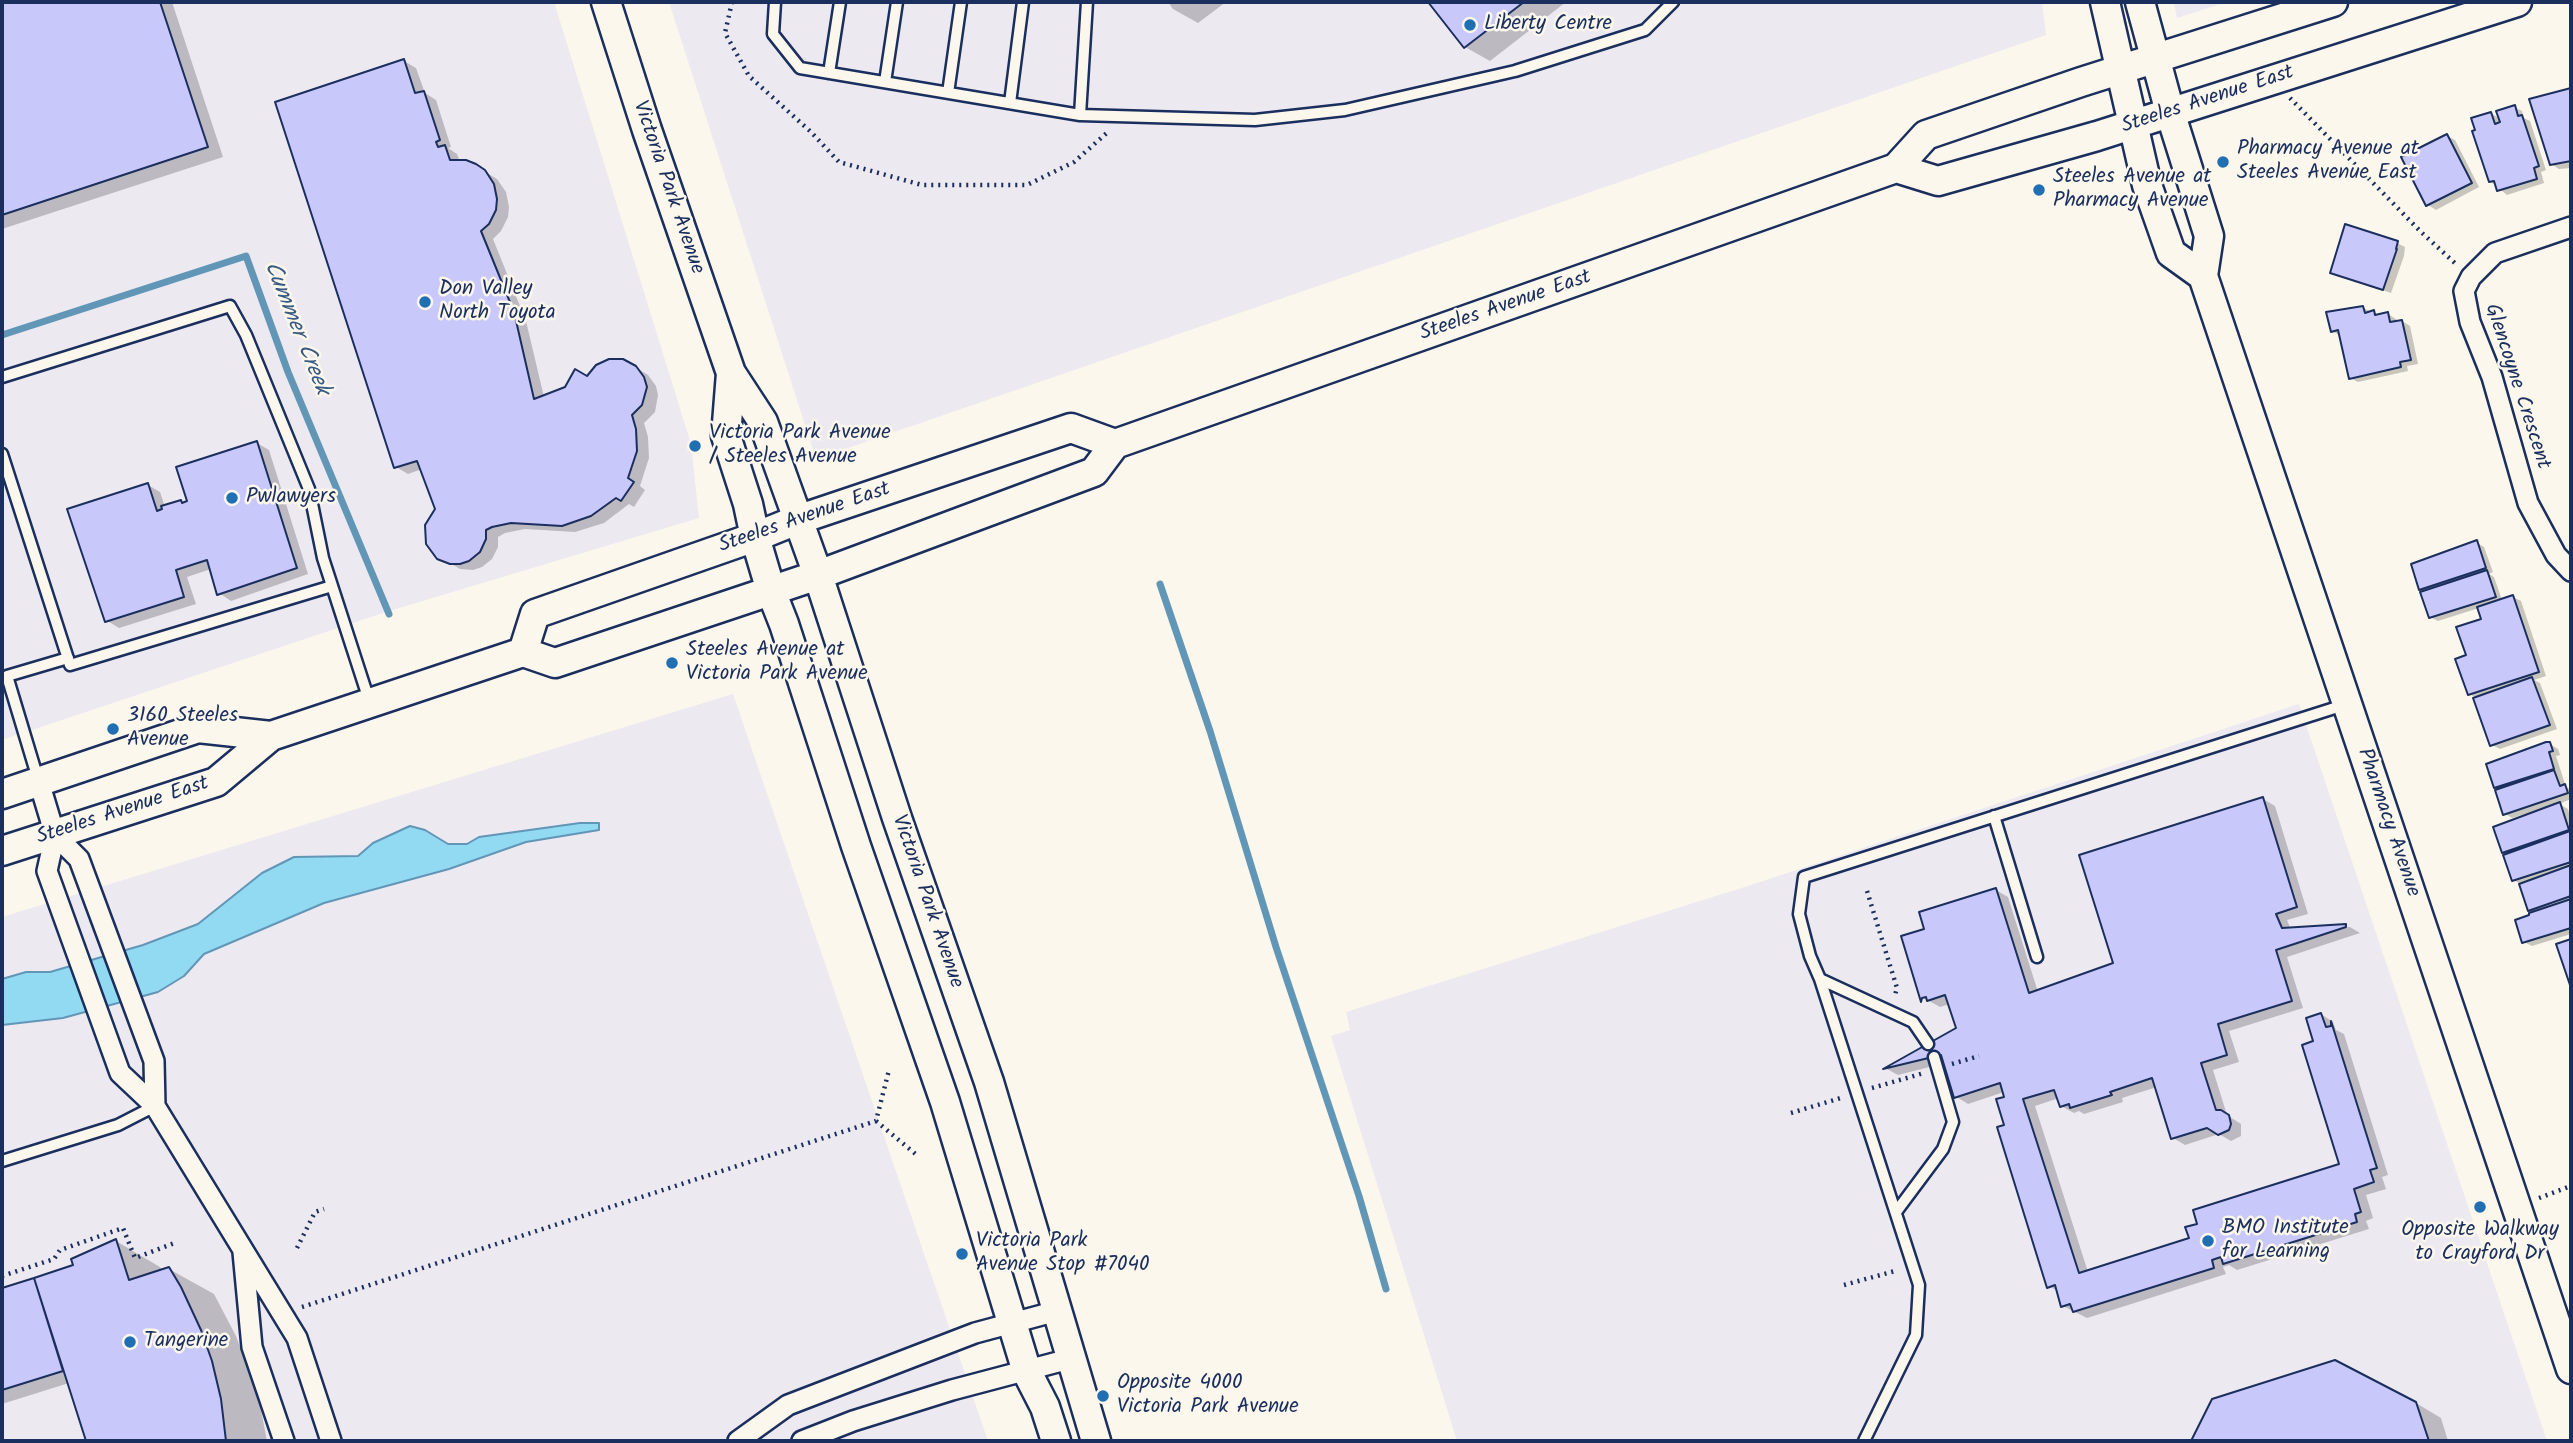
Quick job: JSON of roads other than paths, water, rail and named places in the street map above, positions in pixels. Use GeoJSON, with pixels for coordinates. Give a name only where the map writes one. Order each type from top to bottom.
{"type":"FeatureCollection","features":[{"type":"Feature","properties":{"kind":"main road","name":"Victoria Park Avenue"},"geometry":{"type":"LineString","coordinates":[[606,2],[731,373],[763,422],[818,575],[897,818],[989,1082],[1096,1441]]}},
{"type":"Feature","properties":{"kind":"main road"},"geometry":{"type":"LineString","coordinates":[[2105,2],[2147,185],[2171,253],[2203,276]]}},
{"type":"Feature","properties":{"kind":"main road","name":"Pharmacy Avenue"},"geometry":{"type":"LineString","coordinates":[[2140,2],[2170,112],[2209,236],[2203,276],[2571,1370]]}},
{"type":"Feature","properties":{"kind":"main road","name":"Steeles Avenue East"},"geometry":{"type":"LineString","coordinates":[[2,851],[216,782],[271,736],[523,652],[534,614],[797,520],[1071,428],[1115,444],[1896,168],[1926,135],[2333,2]]}},
{"type":"Feature","properties":{"kind":"main road","name":"Steeles Avenue East"},"geometry":{"type":"LineString","coordinates":[[1896,168],[1937,181],[2133,124],[2518,2]]}},
{"type":"Feature","properties":{"kind":"main road","name":"Victoria Park Avenue"},"geometry":{"type":"LineString","coordinates":[[731,373],[726,436],[748,504],[771,591],[945,1101],[1027,1372],[1045,1407],[1056,1441]]}},
{"type":"Feature","properties":{"kind":"main road"},"geometry":{"type":"LineString","coordinates":[[523,652],[555,663],[818,575],[1094,472],[1115,444]]}},
{"type":"Feature","properties":{"kind":"main road","name":"Steeles Avenue East"},"geometry":{"type":"LineString","coordinates":[[2,794],[198,728],[271,736]]}},
{"type":"Feature","properties":{"kind":"street","name":"Glencoyne Crescent"},"geometry":{"type":"LineString","coordinates":[[2571,227],[2495,253],[2471,277],[2463,291],[2465,305],[2511,437],[2528,503],[2556,555],[2571,571]]}},
{"type":"Feature","properties":{"kind":"street"},"geometry":{"type":"LineString","coordinates":[[39,782],[55,835],[79,859],[154,1061],[155,1106]]}},
{"type":"Feature","properties":{"kind":"street"},"geometry":{"type":"LineString","coordinates":[[55,835],[47,871],[120,1073],[155,1106],[298,1338],[331,1441]]}},
{"type":"Feature","properties":{"kind":"street"},"geometry":{"type":"LineString","coordinates":[[243,1247],[252,1347],[284,1441]]}},
{"type":"Feature","properties":{"kind":"street"},"geometry":{"type":"LineString","coordinates":[[738,1441],[788,1405],[975,1333],[1057,1311]]}},
{"type":"Feature","properties":{"kind":"street"},"geometry":{"type":"LineString","coordinates":[[803,1441],[853,1421],[952,1390],[1073,1359]]}},
{"type":"Feature","properties":{"kind":"lane"},"geometry":{"type":"LineString","coordinates":[[775,2],[773,34],[800,68],[1080,115],[1255,120],[1345,110],[1515,71],[1645,30],[1673,2]]}},
{"type":"Feature","properties":{"kind":"lane"},"geometry":{"type":"LineString","coordinates":[[829,73],[840,2]]}},
{"type":"Feature","properties":{"kind":"lane"},"geometry":{"type":"LineString","coordinates":[[885,82],[897,2]]}},
{"type":"Feature","properties":{"kind":"lane"},"geometry":{"type":"LineString","coordinates":[[948,93],[961,2]]}},
{"type":"Feature","properties":{"kind":"lane"},"geometry":{"type":"LineString","coordinates":[[1010,103],[1023,2]]}},
{"type":"Feature","properties":{"kind":"lane"},"geometry":{"type":"LineString","coordinates":[[1080,115],[1087,2]]}},
{"type":"Feature","properties":{"kind":"lane"},"geometry":{"type":"LineString","coordinates":[[2431,29],[2494,2]]}},
{"type":"Feature","properties":{"kind":"lane"},"geometry":{"type":"LineString","coordinates":[[2,377],[230,306],[246,335],[309,489],[323,558],[370,704]]}},
{"type":"Feature","properties":{"kind":"lane"},"geometry":{"type":"LineString","coordinates":[[2,454],[70,666],[332,586]]}},
{"type":"Feature","properties":{"kind":"lane"},"geometry":{"type":"LineString","coordinates":[[39,782],[6,676],[68,658]]}},
{"type":"Feature","properties":{"kind":"lane"},"geometry":{"type":"LineString","coordinates":[[1864,1441],[1916,1335],[1919,1285],[1820,979],[1810,956],[1799,914],[1804,877],[2347,704]]}},
{"type":"Feature","properties":{"kind":"lane"},"geometry":{"type":"LineString","coordinates":[[1994,816],[2037,957]]}},
{"type":"Feature","properties":{"kind":"lane"},"geometry":{"type":"LineString","coordinates":[[1820,979],[1913,1022],[1928,1044]]}},
{"type":"Feature","properties":{"kind":"lane"},"geometry":{"type":"LineString","coordinates":[[1896,1212],[1942,1149],[1953,1122],[1934,1057]]}},
{"type":"Feature","properties":{"kind":"lane"},"geometry":{"type":"LineString","coordinates":[[2,1161],[118,1125],[155,1106]]}},
{"type":"Feature","properties":{"kind":"water"},"geometry":{"type":"Polygon","coordinates":[[[580,823],[599,823],[599,830],[526,842],[449,869],[324,903],[204,954],[184,976],[158,992],[63,1018],[2,1025],[2,979],[26,972],[50,972],[143,945],[198,924],[262,873],[294,857],[358,856],[373,843],[410,826],[425,830],[448,844],[467,844],[479,837],[580,823]]]}},
{"type":"Feature","properties":{"kind":"waterway","name":"Cummer Creek"},"geometry":{"type":"LineString","coordinates":[[2,335],[246,256],[288,372],[389,614]]}},
{"type":"Feature","properties":{"kind":"waterway"},"geometry":{"type":"LineString","coordinates":[[1160,584],[1210,731],[1276,947],[1359,1196],[1386,1289]]}},
{"type":"Feature","properties":{"kind":"place","name":"Liberty Centre"},"geometry":{"type":"Point","coordinates":[1470,25]}},
{"type":"Feature","properties":{"kind":"place","name":"Pharmacy Avenue at Steeles Avenue East"},"geometry":{"type":"Point","coordinates":[2223,162]}},
{"type":"Feature","properties":{"kind":"place","name":"Steeles Avenue at Pharmacy Avenue"},"geometry":{"type":"Point","coordinates":[2039,190]}},
{"type":"Feature","properties":{"kind":"place","name":"Don Valley North Toyota"},"geometry":{"type":"Point","coordinates":[425,302]}},
{"type":"Feature","properties":{"kind":"place","name":"Victoria Park Avenue / Steeles Avenue"},"geometry":{"type":"Point","coordinates":[695,446]}},
{"type":"Feature","properties":{"kind":"place","name":"Pwlawyers"},"geometry":{"type":"Point","coordinates":[232,498]}},
{"type":"Feature","properties":{"kind":"place","name":"Steeles Avenue at Victoria Park Avenue"},"geometry":{"type":"Point","coordinates":[672,663]}},
{"type":"Feature","properties":{"kind":"place","name":"3160 Steeles Avenue"},"geometry":{"type":"Point","coordinates":[113,729]}},
{"type":"Feature","properties":{"kind":"place","name":"Opposite Walkway to Crayford Dr"},"geometry":{"type":"Point","coordinates":[2480,1207]}},
{"type":"Feature","properties":{"kind":"place","name":"BMO Institute for Learning"},"geometry":{"type":"Point","coordinates":[2208,1241]}},
{"type":"Feature","properties":{"kind":"place","name":"Victoria Park Avenue Stop #7040"},"geometry":{"type":"Point","coordinates":[962,1254]}},
{"type":"Feature","properties":{"kind":"place","name":"Tangerine"},"geometry":{"type":"Point","coordinates":[130,1342]}},
{"type":"Feature","properties":{"kind":"place","name":"Opposite 4000 Victoria Park Avenue"},"geometry":{"type":"Point","coordinates":[1103,1396]}}]}
